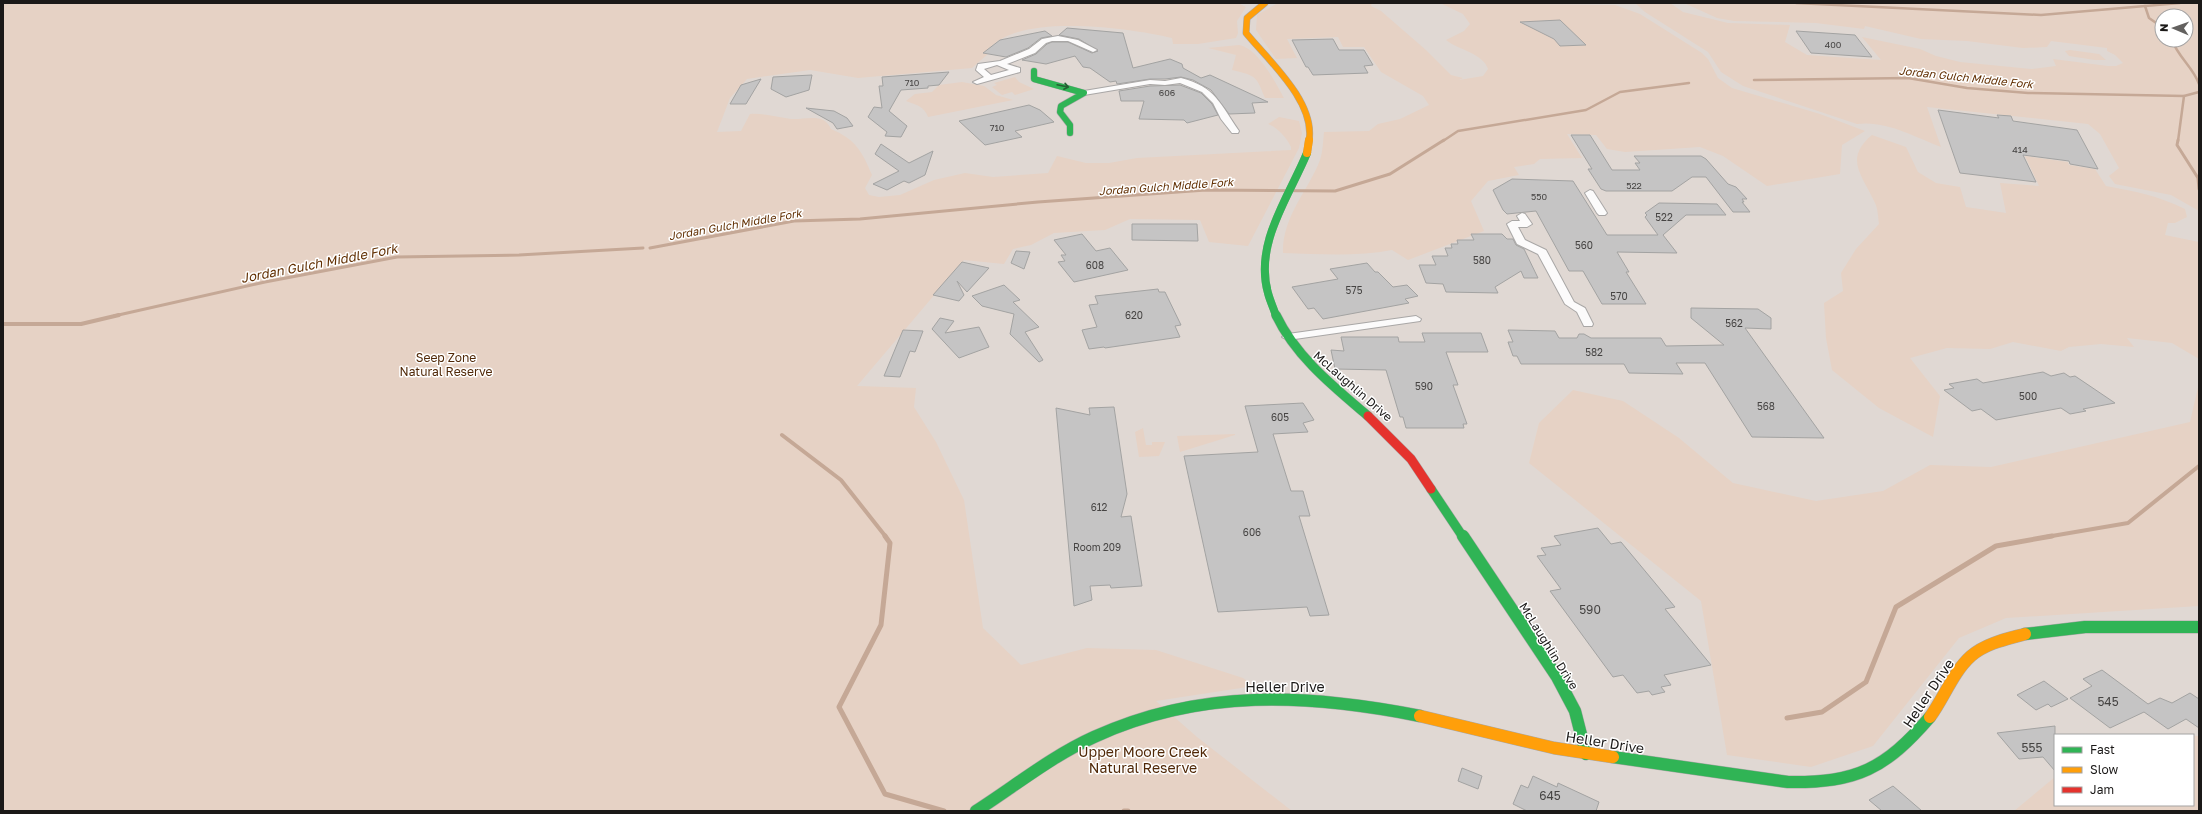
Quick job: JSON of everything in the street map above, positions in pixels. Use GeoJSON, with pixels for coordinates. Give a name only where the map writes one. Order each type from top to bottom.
{"type":"FeatureCollection","features":[{"type":"Feature","properties":{"kind":"main road"},"geometry":{"type":"LineString","coordinates":[[1250,3],[1262,4]]}},
{"type":"Feature","properties":{"kind":"main road","name":"McLaughlin Drive"},"geometry":{"type":"LineString","coordinates":[[1262,4],[1246,18],[1245,28],[1253,42],[1298,98],[1306,113],[1312,136],[1301,166],[1274,224],[1264,255],[1264,273],[1272,305],[1288,337],[1306,363],[1342,396],[1385,430],[1411,459],[1557,677],[1575,712],[1586,754]]}},
{"type":"Feature","properties":{"kind":"main road"},"geometry":{"type":"LineString","coordinates":[[1034,71],[1034,79],[1044,83],[1066,86],[1084,93]]}},
{"type":"Feature","properties":{"kind":"main road"},"geometry":{"type":"LineString","coordinates":[[1070,133],[1070,125],[1060,112],[1061,106],[1084,93]]}},
{"type":"Feature","properties":{"kind":"main road","name":"Heller Drive"},"geometry":{"type":"LineString","coordinates":[[976,811],[1081,743],[1112,728],[1186,706],[1224,701],[1270,698],[1338,700],[1586,754],[1770,780],[1804,783],[1834,782],[1860,775],[1886,763],[1904,749],[1919,733],[1935,710],[1961,666],[1974,654],[1995,643],[2012,638],[2054,630],[2199,627]]}},
{"type":"Feature","properties":{"kind":"street"},"geometry":{"type":"LineString","coordinates":[[1003,63],[1018,55],[1033,50],[1045,41],[1054,39],[1078,41],[1092,50]]}},
{"type":"Feature","properties":{"kind":"street"},"geometry":{"type":"LineString","coordinates":[[977,82],[1017,70],[1003,63],[993,63],[981,66],[980,70],[990,78]]}},
{"type":"Feature","properties":{"kind":"street"},"geometry":{"type":"LineString","coordinates":[[1084,93],[1150,82],[1165,83],[1181,80],[1205,90],[1217,102],[1225,119],[1235,131]]}},
{"type":"Feature","properties":{"kind":"street"},"geometry":{"type":"LineString","coordinates":[[1590,193],[1602,213]]}},
{"type":"Feature","properties":{"kind":"street"},"geometry":{"type":"LineString","coordinates":[[1522,216],[1526,224],[1512,224],[1521,242],[1542,252],[1570,304],[1581,310],[1588,324]]}},
{"type":"Feature","properties":{"kind":"street"},"geometry":{"type":"LineString","coordinates":[[1288,337],[1416,318]]}},
{"type":"Feature","properties":{"kind":"shaded area"},"geometry":{"type":"Polygon","coordinates":[[[3,3],[2199,3],[2199,811],[3,811],[3,3]]]}},
{"type":"Feature","properties":{"kind":"green space"},"geometry":{"type":"Polygon","coordinates":[[[3,3],[1238,3],[1246,7],[1237,21],[1238,33],[1236,38],[1198,44],[1173,44],[1172,38],[1133,31],[1086,26],[1062,26],[1019,32],[1003,38],[988,49],[989,53],[972,68],[858,78],[810,70],[747,79],[730,98],[717,132],[741,131],[750,114],[791,119],[814,118],[824,120],[831,129],[846,137],[857,147],[865,159],[872,175],[865,188],[869,195],[879,197],[900,195],[934,180],[965,173],[993,177],[1048,173],[1057,156],[1086,163],[1109,163],[1137,158],[1291,150],[1291,147],[1278,130],[1268,124],[1279,117],[1299,121],[1302,133],[1299,148],[1248,246],[1209,242],[1200,220],[1130,219],[1105,230],[1054,233],[1031,245],[1013,249],[1004,264],[964,260],[857,386],[916,388],[914,407],[936,442],[964,500],[983,628],[1021,665],[1087,648],[1156,650],[1243,678],[1254,686],[1156,701],[1197,737],[1292,811],[3,811],[3,3]]]}},
{"type":"Feature","properties":{"kind":"green space"},"geometry":{"type":"Polygon","coordinates":[[[1278,3],[1372,3],[1371,6],[1381,11],[1426,50],[1451,75],[1463,78],[1459,80],[1483,76],[1488,69],[1476,55],[1446,40],[1464,31],[1470,24],[1463,14],[1440,3],[1615,5],[1640,14],[1702,53],[1708,59],[1718,78],[1732,88],[1820,114],[1865,131],[1842,145],[1840,174],[1767,186],[1723,156],[1700,147],[1625,152],[1607,149],[1596,135],[1567,134],[1582,158],[1540,159],[1534,164],[1514,167],[1519,175],[1488,181],[1471,201],[1484,231],[1408,260],[1392,250],[1365,254],[1283,253],[1284,240],[1291,216],[1320,160],[1324,132],[1369,131],[1378,124],[1400,119],[1429,105],[1423,96],[1381,72],[1364,47],[1343,47],[1338,37],[1287,39],[1297,58],[1276,59],[1256,30],[1257,15],[1278,3]]]}},
{"type":"Feature","properties":{"kind":"green space"},"geometry":{"type":"Polygon","coordinates":[[[1635,3],[1670,3],[1683,12],[1728,23],[1790,25],[1785,42],[1807,55],[1881,60],[1862,37],[1920,49],[1936,56],[1960,62],[2031,69],[2056,66],[2053,59],[2108,66],[2116,66],[2123,63],[2115,55],[2107,51],[2107,48],[2051,41],[2047,47],[2023,48],[1967,41],[1921,39],[1865,26],[1864,29],[1816,23],[1734,21],[1717,18],[1684,3],[2199,3],[2199,211],[2171,195],[2115,184],[2109,176],[2119,168],[2100,134],[2088,124],[1927,107],[1941,147],[1900,130],[1879,124],[1857,124],[1743,86],[1721,72],[1708,52],[1645,12],[1635,3]]]}},
{"type":"Feature","properties":{"kind":"green space"},"geometry":{"type":"Polygon","coordinates":[[[1239,45],[1253,53],[1260,60],[1272,76],[1284,98],[1265,98],[1260,85],[1254,78],[1232,70],[1236,55],[1208,48],[1239,45]]]}},
{"type":"Feature","properties":{"kind":"green space"},"geometry":{"type":"Polygon","coordinates":[[[2070,50],[2099,54],[2106,60],[2069,56],[2065,51],[2070,50]]]}},
{"type":"Feature","properties":{"kind":"green space"},"geometry":{"type":"Polygon","coordinates":[[[1015,77],[1019,82],[1034,89],[1015,95],[1012,92],[1002,95],[992,87],[997,85],[994,83],[1015,77]]]}},
{"type":"Feature","properties":{"kind":"green space"},"geometry":{"type":"Polygon","coordinates":[[[962,82],[984,86],[996,95],[1013,100],[928,117],[922,108],[906,101],[915,94],[932,92],[939,85],[962,82]]]}},
{"type":"Feature","properties":{"kind":"green space"},"geometry":{"type":"Polygon","coordinates":[[[1872,135],[1906,147],[1918,172],[1936,183],[1960,187],[1966,207],[2006,213],[2000,183],[2039,186],[2025,156],[2068,162],[2069,165],[2095,169],[2106,186],[2146,194],[2185,209],[2187,217],[2175,223],[2168,223],[2165,235],[2199,242],[2199,359],[2172,343],[2127,338],[2134,347],[2101,344],[2069,347],[2061,351],[2013,342],[1990,349],[1947,348],[1910,358],[1940,396],[1933,437],[1879,408],[1832,370],[1826,338],[1824,303],[1843,291],[1841,273],[1856,249],[1879,224],[1876,205],[1861,176],[1857,160],[1863,144],[1872,135]]]}},
{"type":"Feature","properties":{"kind":"green space"},"geometry":{"type":"Polygon","coordinates":[[[2199,383],[2199,606],[2006,618],[1959,638],[1873,746],[1811,767],[1727,755],[1701,601],[1529,463],[1539,423],[1573,390],[1623,401],[1679,438],[1733,483],[1816,501],[1883,491],[1930,465],[1991,467],[2190,422],[2199,383]]]}},
{"type":"Feature","properties":{"kind":"green space"},"geometry":{"type":"Polygon","coordinates":[[[1143,428],[1146,445],[1152,445],[1152,442],[1165,442],[1159,456],[1139,457],[1135,432],[1143,428]]]}},
{"type":"Feature","properties":{"kind":"green space"},"geometry":{"type":"Polygon","coordinates":[[[1235,434],[1180,452],[1177,436],[1235,434]]]}},
{"type":"Feature","properties":{"kind":"green space"},"geometry":{"type":"Polygon","coordinates":[[[2194,736],[2199,736],[2199,811],[2014,811],[2054,778],[2054,806],[2194,806],[2194,736]]]}},
{"type":"Feature","properties":{"kind":"building"},"geometry":{"type":"Polygon","coordinates":[[[1560,20],[1586,45],[1560,46],[1554,39],[1520,22],[1560,20]]]}},
{"type":"Feature","properties":{"kind":"building"},"geometry":{"type":"Polygon","coordinates":[[[1067,28],[1123,33],[1133,68],[1170,59],[1182,64],[1183,68],[1201,78],[1210,75],[1268,102],[1252,103],[1255,113],[1229,114],[1211,90],[1193,80],[1181,77],[1150,79],[1117,84],[1116,81],[1110,82],[1090,68],[1083,67],[1075,56],[1046,64],[1022,60],[1036,54],[1047,44],[1052,42],[1068,42],[1092,53],[1098,51],[1079,39],[1059,35],[1067,28]]]}},
{"type":"Feature","properties":{"kind":"building"},"geometry":{"type":"Polygon","coordinates":[[[1045,31],[1052,36],[1041,38],[1028,48],[1006,57],[983,53],[1000,40],[1045,31]]]}},
{"type":"Feature","properties":{"kind":"building"},"geometry":{"type":"Polygon","coordinates":[[[1796,31],[1855,35],[1872,57],[1811,53],[1796,31]]]}},
{"type":"Feature","properties":{"kind":"building"},"geometry":{"type":"Polygon","coordinates":[[[1333,39],[1339,50],[1364,50],[1373,65],[1364,66],[1368,73],[1313,75],[1308,67],[1306,67],[1292,40],[1333,39]]]}},
{"type":"Feature","properties":{"kind":"building"},"geometry":{"type":"Polygon","coordinates":[[[949,72],[939,85],[928,86],[928,88],[901,90],[889,111],[907,126],[901,137],[885,136],[887,132],[868,117],[874,107],[882,108],[879,86],[883,86],[882,77],[949,72]]]}},
{"type":"Feature","properties":{"kind":"building"},"geometry":{"type":"Polygon","coordinates":[[[812,75],[809,90],[786,97],[771,89],[773,77],[812,75]]]}},
{"type":"Feature","properties":{"kind":"building"},"geometry":{"type":"Polygon","coordinates":[[[761,79],[746,104],[730,104],[741,85],[761,79]]]}},
{"type":"Feature","properties":{"kind":"building"},"geometry":{"type":"Polygon","coordinates":[[[1180,85],[1201,93],[1212,104],[1218,115],[1187,123],[1184,120],[1139,119],[1144,101],[1121,101],[1119,91],[1150,86],[1180,85]]]}},
{"type":"Feature","properties":{"kind":"building"},"geometry":{"type":"Polygon","coordinates":[[[1029,105],[1040,110],[1054,122],[1015,131],[1022,137],[985,145],[959,121],[1029,105]]]}},
{"type":"Feature","properties":{"kind":"building"},"geometry":{"type":"Polygon","coordinates":[[[806,108],[834,111],[847,118],[853,126],[837,129],[833,123],[806,108]]]}},
{"type":"Feature","properties":{"kind":"building"},"geometry":{"type":"Polygon","coordinates":[[[1938,110],[1999,118],[1997,115],[2011,116],[2013,121],[2077,130],[2098,169],[2070,164],[2069,161],[2023,155],[2036,182],[1960,173],[1938,110]]]}},
{"type":"Feature","properties":{"kind":"building"},"geometry":{"type":"Polygon","coordinates":[[[1571,135],[1590,135],[1612,170],[1640,170],[1635,163],[1640,163],[1634,156],[1701,156],[1706,159],[1728,184],[1736,187],[1747,199],[1742,199],[1744,202],[1742,202],[1750,212],[1733,212],[1706,177],[1692,177],[1672,191],[1606,191],[1601,189],[1588,169],[1592,169],[1571,135]]]}},
{"type":"Feature","properties":{"kind":"building"},"geometry":{"type":"Polygon","coordinates":[[[881,144],[909,163],[933,151],[925,175],[909,183],[904,181],[887,190],[873,184],[899,171],[875,154],[881,144]]]}},
{"type":"Feature","properties":{"kind":"building"},"geometry":{"type":"Polygon","coordinates":[[[1512,179],[1573,181],[1607,235],[1658,235],[1645,217],[1647,215],[1645,213],[1659,203],[1717,204],[1726,215],[1686,215],[1663,235],[1677,253],[1617,252],[1629,272],[1626,272],[1646,304],[1602,304],[1583,271],[1569,271],[1536,211],[1507,214],[1503,210],[1493,190],[1512,179]]]}},
{"type":"Feature","properties":{"kind":"building"},"geometry":{"type":"Polygon","coordinates":[[[1132,224],[1197,224],[1198,241],[1132,240],[1132,224]]]}},
{"type":"Feature","properties":{"kind":"building"},"geometry":{"type":"Polygon","coordinates":[[[1082,234],[1096,251],[1110,248],[1128,270],[1074,282],[1058,262],[1065,261],[1061,255],[1066,255],[1054,240],[1082,234]]]}},
{"type":"Feature","properties":{"kind":"building"},"geometry":{"type":"Polygon","coordinates":[[[1471,234],[1502,234],[1507,239],[1513,239],[1516,245],[1524,249],[1538,278],[1524,278],[1521,271],[1495,287],[1498,293],[1446,292],[1443,284],[1426,283],[1419,265],[1436,265],[1432,256],[1448,256],[1445,248],[1452,248],[1451,244],[1458,244],[1457,240],[1474,240],[1471,234]]]}},
{"type":"Feature","properties":{"kind":"building"},"geometry":{"type":"Polygon","coordinates":[[[1016,251],[1030,252],[1024,269],[1011,263],[1016,251]]]}},
{"type":"Feature","properties":{"kind":"building"},"geometry":{"type":"Polygon","coordinates":[[[962,262],[989,268],[967,292],[957,281],[964,295],[959,301],[933,295],[962,262]]]}},
{"type":"Feature","properties":{"kind":"building"},"geometry":{"type":"Polygon","coordinates":[[[1367,263],[1393,287],[1407,285],[1418,296],[1405,299],[1409,303],[1323,319],[1314,308],[1308,309],[1292,287],[1338,279],[1330,269],[1367,263]]]}},
{"type":"Feature","properties":{"kind":"building"},"geometry":{"type":"Polygon","coordinates":[[[1004,285],[1020,300],[1013,302],[1039,327],[1025,332],[1043,360],[1039,362],[1010,334],[1014,314],[982,306],[972,296],[1004,285]]]}},
{"type":"Feature","properties":{"kind":"building"},"geometry":{"type":"Polygon","coordinates":[[[1158,289],[1159,292],[1165,292],[1181,325],[1175,326],[1180,337],[1089,349],[1082,330],[1097,327],[1089,305],[1098,304],[1095,296],[1158,289]]]}},
{"type":"Feature","properties":{"kind":"building"},"geometry":{"type":"Polygon","coordinates":[[[1691,308],[1758,309],[1771,318],[1771,329],[1745,328],[1824,438],[1752,437],[1705,363],[1676,363],[1683,374],[1629,373],[1624,364],[1521,364],[1517,356],[1513,356],[1508,342],[1513,342],[1508,330],[1555,331],[1559,338],[1577,338],[1579,334],[1584,334],[1591,338],[1661,338],[1666,346],[1724,345],[1691,318],[1691,308]]]}},
{"type":"Feature","properties":{"kind":"building"},"geometry":{"type":"Polygon","coordinates":[[[940,318],[954,321],[945,333],[979,327],[989,347],[959,358],[932,329],[940,318]]]}},
{"type":"Feature","properties":{"kind":"building"},"geometry":{"type":"Polygon","coordinates":[[[903,330],[923,331],[915,352],[910,351],[900,377],[884,376],[903,330]]]}},
{"type":"Feature","properties":{"kind":"building"},"geometry":{"type":"Polygon","coordinates":[[[1422,333],[1481,333],[1488,352],[1446,352],[1458,385],[1453,385],[1467,424],[1463,424],[1464,428],[1406,428],[1403,417],[1400,417],[1386,370],[1335,369],[1331,350],[1344,351],[1341,337],[1398,337],[1399,342],[1425,342],[1422,333]]]}},
{"type":"Feature","properties":{"kind":"building"},"geometry":{"type":"Polygon","coordinates":[[[2043,372],[2051,376],[2064,373],[2070,377],[2075,376],[2115,403],[2083,409],[2086,411],[2070,414],[2061,408],[1996,420],[1981,409],[1972,411],[1944,390],[1954,388],[1949,384],[1977,379],[1983,383],[2043,372]]]}},
{"type":"Feature","properties":{"kind":"building"},"geometry":{"type":"Polygon","coordinates":[[[1303,403],[1314,420],[1303,423],[1308,432],[1273,434],[1291,491],[1303,491],[1310,516],[1299,516],[1329,615],[1310,616],[1307,607],[1218,612],[1184,456],[1258,452],[1245,406],[1303,403]]]}},
{"type":"Feature","properties":{"kind":"building"},"geometry":{"type":"Polygon","coordinates":[[[1114,407],[1127,494],[1121,517],[1131,516],[1142,586],[1111,588],[1110,585],[1090,586],[1092,600],[1074,606],[1056,408],[1090,415],[1089,408],[1114,407]]]}},
{"type":"Feature","properties":{"kind":"building"},"geometry":{"type":"Polygon","coordinates":[[[1598,528],[1611,544],[1621,542],[1675,607],[1665,609],[1711,665],[1664,675],[1671,685],[1661,687],[1665,692],[1652,695],[1649,691],[1637,693],[1623,675],[1613,677],[1550,591],[1561,589],[1537,556],[1546,555],[1541,548],[1561,545],[1554,536],[1598,528]]]}},
{"type":"Feature","properties":{"kind":"building"},"geometry":{"type":"Polygon","coordinates":[[[2102,670],[2148,704],[2160,698],[2172,703],[2190,693],[2199,699],[2199,728],[2186,719],[2168,729],[2144,712],[2110,728],[2070,698],[2092,686],[2083,679],[2102,670]]]}},
{"type":"Feature","properties":{"kind":"building"},"geometry":{"type":"Polygon","coordinates":[[[2044,681],[2068,699],[2051,707],[2048,704],[2036,710],[2017,695],[2044,681]]]}},
{"type":"Feature","properties":{"kind":"building"},"geometry":{"type":"Polygon","coordinates":[[[2055,726],[2054,770],[2043,757],[2019,759],[1997,733],[2055,726]]]}},
{"type":"Feature","properties":{"kind":"building"},"geometry":{"type":"Polygon","coordinates":[[[1462,768],[1482,776],[1478,789],[1458,781],[1462,768]]]}},
{"type":"Feature","properties":{"kind":"building"},"geometry":{"type":"Polygon","coordinates":[[[1533,776],[1557,787],[1558,783],[1599,802],[1596,811],[1527,811],[1513,804],[1521,785],[1528,788],[1533,776]]]}},
{"type":"Feature","properties":{"kind":"building"},"geometry":{"type":"Polygon","coordinates":[[[1893,786],[1922,811],[1882,811],[1869,800],[1893,786]]]}},
{"type":"Feature","properties":{"kind":"waterway"},"geometry":{"type":"LineString","coordinates":[[1796,3],[2041,15],[2145,6]]}},
{"type":"Feature","properties":{"kind":"waterway"},"geometry":{"type":"LineString","coordinates":[[2145,6],[2180,3]]}},
{"type":"Feature","properties":{"kind":"waterway","name":"Jordan Gulch Middle Fork"},"geometry":{"type":"LineString","coordinates":[[2145,6],[2149,18],[2154,21]]}},
{"type":"Feature","properties":{"kind":"waterway","name":"Jordan Gulch Middle Fork"},"geometry":{"type":"LineString","coordinates":[[2176,48],[2193,72],[2199,84]]}},
{"type":"Feature","properties":{"kind":"waterway","name":"Jordan Gulch Middle Fork"},"geometry":{"type":"LineString","coordinates":[[1754,80],[1908,78],[1967,88],[2028,93],[2184,96]]}},
{"type":"Feature","properties":{"kind":"waterway","name":"Jordan Gulch Middle Fork"},"geometry":{"type":"LineString","coordinates":[[1443,141],[1458,131],[1586,110],[1620,92],[1689,83]]}},
{"type":"Feature","properties":{"kind":"waterway","name":"Jordan Gulch Middle Fork"},"geometry":{"type":"LineString","coordinates":[[2184,96],[2199,92]]}},
{"type":"Feature","properties":{"kind":"waterway"},"geometry":{"type":"LineString","coordinates":[[2178,141],[2184,96]]}},
{"type":"Feature","properties":{"kind":"waterway","name":"Jordan Gulch Middle Fork"},"geometry":{"type":"LineString","coordinates":[[650,248],[794,221],[860,219],[1038,202],[1206,190],[1335,191],[1390,174],[1444,140]]}},
{"type":"Feature","properties":{"kind":"waterway"},"geometry":{"type":"LineString","coordinates":[[2178,140],[2177,145],[2198,178],[2199,189]]}},
{"type":"Feature","properties":{"kind":"waterway","name":"Jordan Gulch Middle Fork"},"geometry":{"type":"LineString","coordinates":[[114,316],[265,282],[397,257],[519,255],[643,248]]}},
{"type":"Feature","properties":{"kind":"waterway","name":"Jordan Gulch Middle Fork"},"geometry":{"type":"LineString","coordinates":[[3,324],[81,324],[119,315]]}},
{"type":"Feature","properties":{"kind":"waterway"},"geometry":{"type":"LineString","coordinates":[[782,435],[841,480],[886,537]]}},
{"type":"Feature","properties":{"kind":"waterway"},"geometry":{"type":"LineString","coordinates":[[2046,537],[2128,523],[2199,466]]}},
{"type":"Feature","properties":{"kind":"waterway"},"geometry":{"type":"LineString","coordinates":[[885,536],[890,543],[881,625],[839,707],[885,794],[944,811]]}},
{"type":"Feature","properties":{"kind":"waterway"},"geometry":{"type":"LineString","coordinates":[[1787,718],[1822,712],[1866,682],[1896,607],[1996,546],[2052,536]]}},
{"type":"Feature","properties":{"kind":"traffic: fast"},"geometry":{"type":"LineString","coordinates":[[1034,71],[1034,79],[1084,93],[1061,106],[1060,112],[1070,125],[1070,133]]}},
{"type":"Feature","properties":{"kind":"traffic: fast"},"geometry":{"type":"LineString","coordinates":[[1307,153],[1277,217],[1269,239],[1264,266],[1267,292],[1277,317],[1291,340],[1308,361],[1328,381],[1368,416]]}},
{"type":"Feature","properties":{"kind":"traffic: fast"},"geometry":{"type":"LineString","coordinates":[[1431,489],[1557,677],[1575,711],[1586,754]]}},
{"type":"Feature","properties":{"kind":"traffic: fast"},"geometry":{"type":"LineString","coordinates":[[2025,634],[2085,627],[2199,627]]}},
{"type":"Feature","properties":{"kind":"traffic: fast"},"geometry":{"type":"LineString","coordinates":[[976,811],[1063,753],[1078,745],[1134,721],[1174,709],[1214,702],[1255,699],[1296,699],[1337,702],[1420,716]]}},
{"type":"Feature","properties":{"kind":"traffic: fast"},"geometry":{"type":"LineString","coordinates":[[1613,757],[1788,782],[1840,780],[1864,773],[1886,760],[1908,742],[1930,717]]}},
{"type":"Feature","properties":{"kind":"traffic: slow"},"geometry":{"type":"LineString","coordinates":[[1265,3],[1247,18],[1246,33],[1281,74],[1302,103],[1308,119],[1310,136],[1307,153]]}},
{"type":"Feature","properties":{"kind":"traffic: slow"},"geometry":{"type":"LineString","coordinates":[[1930,717],[1954,677],[1971,656],[1990,645],[2025,634]]}},
{"type":"Feature","properties":{"kind":"traffic: slow"},"geometry":{"type":"LineString","coordinates":[[1420,716],[1554,748],[1613,757]]}},
{"type":"Feature","properties":{"kind":"traffic: jam"},"geometry":{"type":"LineString","coordinates":[[1368,416],[1411,459],[1431,489]]}},
{"type":"Feature","properties":{"kind":"park label","name":"Seep Zone Natural Reserve"},"geometry":{"type":"Point","coordinates":[446,364]}},
{"type":"Feature","properties":{"kind":"park label","name":"Upper Moore Creek Natural Reserve"},"geometry":{"type":"Point","coordinates":[1143,760]}}]}
